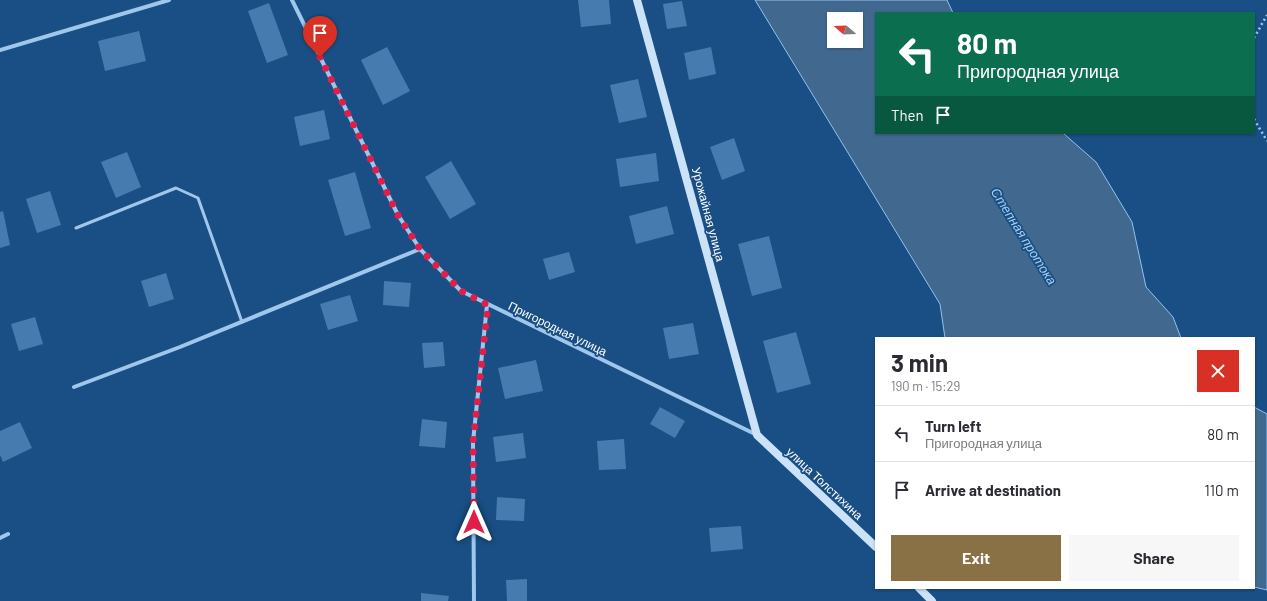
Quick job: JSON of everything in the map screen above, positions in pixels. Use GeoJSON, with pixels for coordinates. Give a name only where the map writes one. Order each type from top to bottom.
{"type":"FeatureCollection","features":[{"type":"Feature","properties":{"kind":"street"},"geometry":{"type":"LineString","coordinates":[[0,50],[169,0]]}},
{"type":"Feature","properties":{"kind":"street","name":"Пригородная улица"},"geometry":{"type":"LineString","coordinates":[[292,0],[398,215],[420,249],[461,291],[757,435]]}},
{"type":"Feature","properties":{"kind":"street","name":"Урожайная улица"},"geometry":{"type":"LineString","coordinates":[[637,0],[757,435]]}},
{"type":"Feature","properties":{"kind":"street"},"geometry":{"type":"LineString","coordinates":[[74,387],[180,347],[420,249]]}},
{"type":"Feature","properties":{"kind":"street"},"geometry":{"type":"LineString","coordinates":[[474,601],[473,442],[488,305]]}},
{"type":"Feature","properties":{"kind":"street","name":"улица Толстихина"},"geometry":{"type":"LineString","coordinates":[[757,435],[875,546]]}},
{"type":"Feature","properties":{"kind":"street"},"geometry":{"type":"LineString","coordinates":[[0,538],[8,534]]}},
{"type":"Feature","properties":{"kind":"street"},"geometry":{"type":"LineString","coordinates":[[920,589],[932,601]]}},
{"type":"Feature","properties":{"kind":"lane"},"geometry":{"type":"LineString","coordinates":[[76,228],[176,188],[198,198],[242,322]]}},
{"type":"Feature","properties":{"kind":"path"},"geometry":{"type":"LineString","coordinates":[[1255,36],[1267,15]]}},
{"type":"Feature","properties":{"kind":"path"},"geometry":{"type":"LineString","coordinates":[[1255,121],[1267,141]]}},
{"type":"Feature","properties":{"kind":"water","name":"Степная протока"},"geometry":{"type":"Polygon","coordinates":[[[755,0],[947,0],[953,12],[875,12],[875,134],[1064,134],[1096,162],[1132,222],[1146,287],[1173,317],[1181,337],[945,337],[940,304],[755,0]]]}},
{"type":"Feature","properties":{"kind":"water"},"geometry":{"type":"Polygon","coordinates":[[[1255,408],[1267,414],[1267,590],[1255,587],[1255,408]]]}},
{"type":"Feature","properties":{"kind":"building"},"geometry":{"type":"Polygon","coordinates":[[[578,0],[609,0],[611,24],[581,27],[578,0]]]}},
{"type":"Feature","properties":{"kind":"building"},"geometry":{"type":"Polygon","coordinates":[[[682,1],[687,26],[667,29],[663,4],[682,1]]]}},
{"type":"Feature","properties":{"kind":"building"},"geometry":{"type":"Polygon","coordinates":[[[269,3],[288,55],[267,63],[248,11],[269,3]]]}},
{"type":"Feature","properties":{"kind":"building"},"geometry":{"type":"Polygon","coordinates":[[[139,31],[146,61],[105,71],[98,41],[139,31]]]}},
{"type":"Feature","properties":{"kind":"building"},"geometry":{"type":"Polygon","coordinates":[[[387,47],[410,91],[383,105],[361,60],[387,47]]]}},
{"type":"Feature","properties":{"kind":"building"},"geometry":{"type":"Polygon","coordinates":[[[711,47],[716,74],[689,80],[684,53],[711,47]]]}},
{"type":"Feature","properties":{"kind":"building"},"geometry":{"type":"Polygon","coordinates":[[[638,79],[647,117],[619,123],[610,85],[638,79]]]}},
{"type":"Feature","properties":{"kind":"building"},"geometry":{"type":"Polygon","coordinates":[[[324,110],[330,139],[300,146],[294,117],[324,110]]]}},
{"type":"Feature","properties":{"kind":"building"},"geometry":{"type":"Polygon","coordinates":[[[734,138],[745,171],[722,180],[710,147],[734,138]]]}},
{"type":"Feature","properties":{"kind":"building"},"geometry":{"type":"Polygon","coordinates":[[[127,152],[141,187],[116,198],[101,162],[127,152]]]}},
{"type":"Feature","properties":{"kind":"building"},"geometry":{"type":"Polygon","coordinates":[[[656,153],[659,181],[620,187],[616,159],[656,153]]]}},
{"type":"Feature","properties":{"kind":"building"},"geometry":{"type":"Polygon","coordinates":[[[451,161],[476,204],[450,219],[425,177],[451,161]]]}},
{"type":"Feature","properties":{"kind":"building"},"geometry":{"type":"Polygon","coordinates":[[[355,172],[371,228],[345,236],[328,180],[355,172]]]}},
{"type":"Feature","properties":{"kind":"building"},"geometry":{"type":"Polygon","coordinates":[[[50,191],[61,225],[37,233],[26,199],[50,191]]]}},
{"type":"Feature","properties":{"kind":"building"},"geometry":{"type":"Polygon","coordinates":[[[667,206],[674,234],[636,244],[629,216],[667,206]]]}},
{"type":"Feature","properties":{"kind":"building"},"geometry":{"type":"Polygon","coordinates":[[[3,211],[10,245],[0,248],[0,212],[3,211]]]}},
{"type":"Feature","properties":{"kind":"building"},"geometry":{"type":"Polygon","coordinates":[[[769,236],[782,288],[752,296],[738,244],[769,236]]]}},
{"type":"Feature","properties":{"kind":"building"},"geometry":{"type":"Polygon","coordinates":[[[569,252],[575,272],[549,280],[543,259],[569,252]]]}},
{"type":"Feature","properties":{"kind":"building"},"geometry":{"type":"Polygon","coordinates":[[[166,273],[174,299],[149,307],[141,281],[166,273]]]}},
{"type":"Feature","properties":{"kind":"building"},"geometry":{"type":"Polygon","coordinates":[[[384,281],[411,283],[409,307],[383,305],[384,281]]]}},
{"type":"Feature","properties":{"kind":"building"},"geometry":{"type":"Polygon","coordinates":[[[350,295],[358,321],[328,330],[320,304],[350,295]]]}},
{"type":"Feature","properties":{"kind":"building"},"geometry":{"type":"Polygon","coordinates":[[[35,317],[43,344],[19,351],[11,324],[35,317]]]}},
{"type":"Feature","properties":{"kind":"building"},"geometry":{"type":"Polygon","coordinates":[[[693,323],[699,354],[669,359],[663,328],[693,323]]]}},
{"type":"Feature","properties":{"kind":"building"},"geometry":{"type":"Polygon","coordinates":[[[796,332],[811,384],[777,393],[763,341],[796,332]]]}},
{"type":"Feature","properties":{"kind":"building"},"geometry":{"type":"Polygon","coordinates":[[[443,342],[445,366],[424,368],[422,343],[443,342]]]}},
{"type":"Feature","properties":{"kind":"building"},"geometry":{"type":"Polygon","coordinates":[[[536,360],[543,391],[505,399],[498,368],[536,360]]]}},
{"type":"Feature","properties":{"kind":"building"},"geometry":{"type":"Polygon","coordinates":[[[660,407],[685,421],[675,438],[650,424],[660,407]]]}},
{"type":"Feature","properties":{"kind":"building"},"geometry":{"type":"Polygon","coordinates":[[[422,419],[447,422],[445,448],[419,446],[422,419]]]}},
{"type":"Feature","properties":{"kind":"building"},"geometry":{"type":"Polygon","coordinates":[[[20,422],[32,448],[3,462],[0,455],[0,431],[20,422]]]}},
{"type":"Feature","properties":{"kind":"building"},"geometry":{"type":"Polygon","coordinates":[[[523,433],[526,458],[496,462],[493,437],[523,433]]]}},
{"type":"Feature","properties":{"kind":"building"},"geometry":{"type":"Polygon","coordinates":[[[624,439],[626,469],[599,470],[597,441],[624,439]]]}},
{"type":"Feature","properties":{"kind":"building"},"geometry":{"type":"Polygon","coordinates":[[[497,497],[525,499],[524,521],[496,520],[497,497]]]}},
{"type":"Feature","properties":{"kind":"building"},"geometry":{"type":"Polygon","coordinates":[[[741,526],[743,549],[711,552],[709,528],[741,526]]]}},
{"type":"Feature","properties":{"kind":"building"},"geometry":{"type":"Polygon","coordinates":[[[527,579],[527,601],[507,601],[506,580],[527,579]]]}},
{"type":"Feature","properties":{"kind":"building"},"geometry":{"type":"Polygon","coordinates":[[[421,593],[449,596],[448,601],[421,601],[421,593]]]}},
{"type":"Feature","properties":{"kind":"route"},"geometry":{"type":"LineString","coordinates":[[320,57],[398,215],[420,249],[461,291],[488,305],[473,442],[474,522]]}}]}
